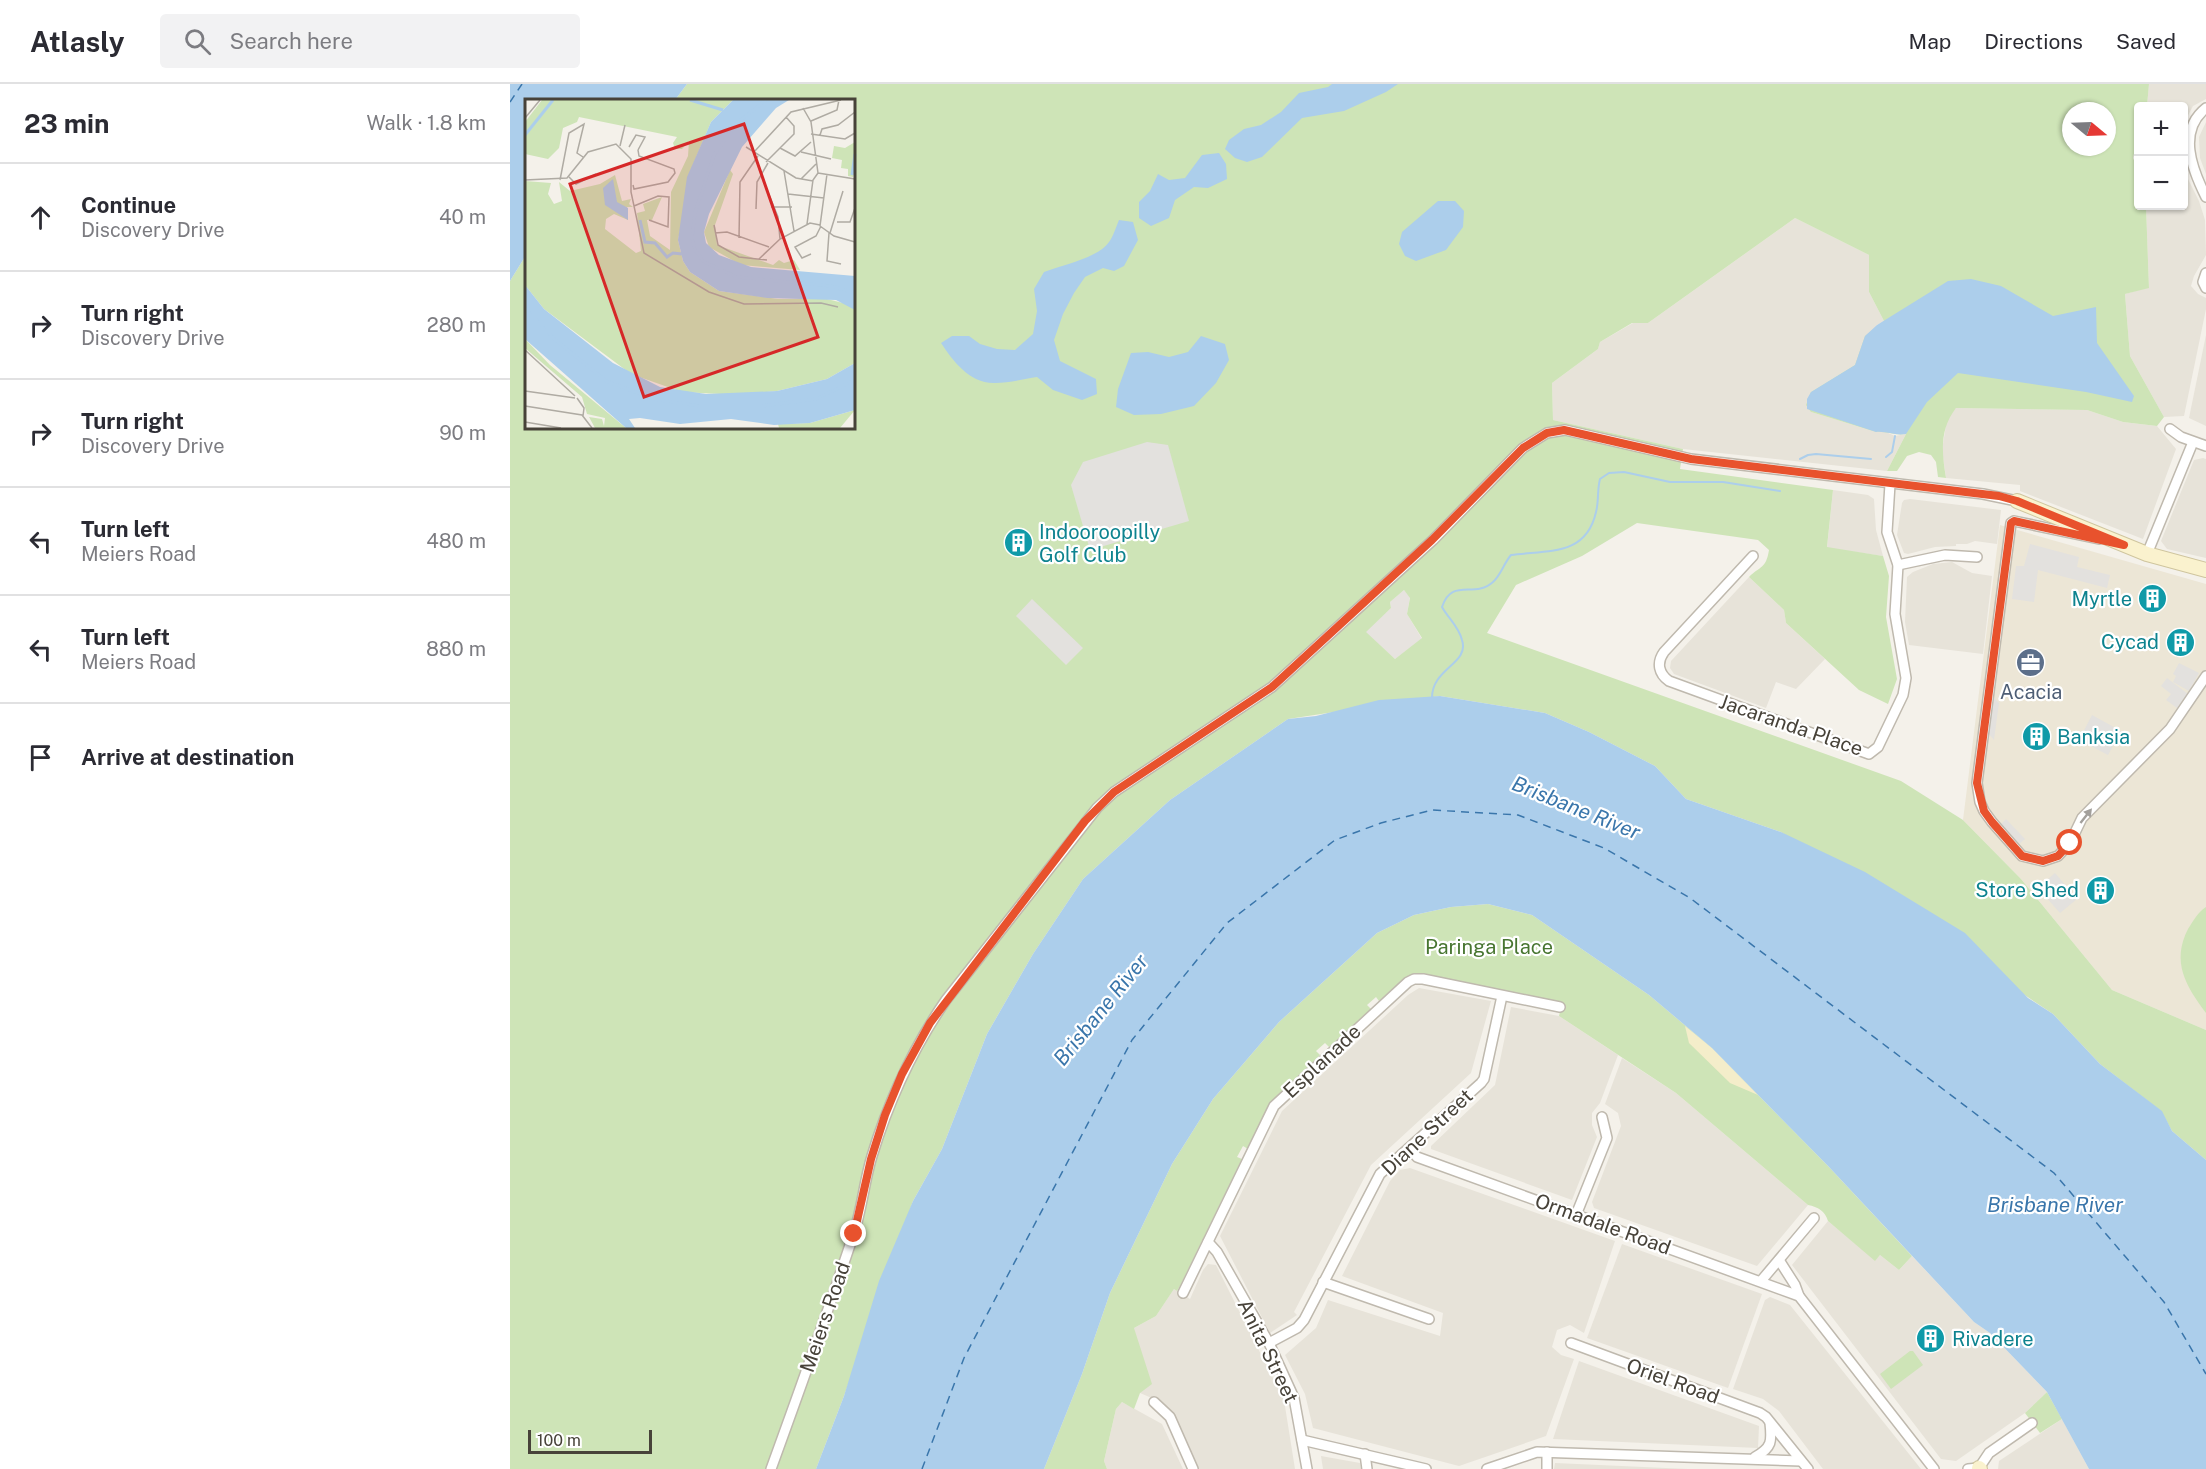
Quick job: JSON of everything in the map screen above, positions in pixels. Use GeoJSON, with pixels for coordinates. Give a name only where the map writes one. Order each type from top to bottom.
{"type":"FeatureCollection","features":[{"type":"Feature","properties":{"kind":"street"},"geometry":{"type":"LineString","coordinates":[[2206,108],[2196,117],[2192,126],[2190,147],[2194,172],[2206,197]]}},
{"type":"Feature","properties":{"kind":"street"},"geometry":{"type":"LineString","coordinates":[[2206,273],[2203,282],[2206,288]]}},
{"type":"Feature","properties":{"kind":"street"},"geometry":{"type":"LineString","coordinates":[[2170,429],[2193,442],[2206,446]]}},
{"type":"Feature","properties":{"kind":"street","name":"Meiers Road"},"geometry":{"type":"LineString","coordinates":[[771,1469],[854,1234],[871,1159],[885,1115],[902,1074],[930,1023],[946,1000],[1085,821],[1114,792],[1272,687],[1432,540],[1523,448],[1547,433],[1564,430],[1691,459],[1983,494],[2017,501],[2147,554],[2206,570]]}},
{"type":"Feature","properties":{"kind":"street"},"geometry":{"type":"LineString","coordinates":[[2147,554],[2193,442]]}},
{"type":"Feature","properties":{"kind":"street","name":"Jacaranda Place"},"geometry":{"type":"LineString","coordinates":[[1754,556],[1664,652],[1659,662],[1660,672],[1669,681],[1869,754],[1878,747],[1906,686],[1906,672],[1894,614],[1898,566],[1887,532],[1890,484]]}},
{"type":"Feature","properties":{"kind":"street"},"geometry":{"type":"LineString","coordinates":[[2124,545],[2014,521],[2011,523],[1977,783],[1980,802],[1992,822],[2022,856],[2043,861],[2058,856],[2070,843],[2082,818],[2170,729],[2206,676]]}},
{"type":"Feature","properties":{"kind":"street"},"geometry":{"type":"LineString","coordinates":[[1898,566],[1945,555],[1977,557]]}},
{"type":"Feature","properties":{"kind":"street","name":"Esplanade"},"geometry":{"type":"LineString","coordinates":[[1183,1293],[1274,1106],[1401,988],[1414,979],[1423,979],[1560,1007]]}},
{"type":"Feature","properties":{"kind":"street","name":"Diane Street"},"geometry":{"type":"LineString","coordinates":[[1269,1343],[1297,1328],[1304,1320],[1380,1174],[1484,1079],[1502,996]]}},
{"type":"Feature","properties":{"kind":"street"},"geometry":{"type":"LineString","coordinates":[[1576,1215],[1607,1138],[1602,1117]]}},
{"type":"Feature","properties":{"kind":"street","name":"Ormadale Road"},"geometry":{"type":"LineString","coordinates":[[1409,1148],[1417,1157],[1799,1296]]}},
{"type":"Feature","properties":{"kind":"street"},"geometry":{"type":"LineString","coordinates":[[1761,1281],[1814,1218]]}},
{"type":"Feature","properties":{"kind":"street","name":"Anita Street"},"geometry":{"type":"LineString","coordinates":[[1208,1242],[1214,1246],[1269,1343],[1294,1398],[1307,1469]]}},
{"type":"Feature","properties":{"kind":"street"},"geometry":{"type":"LineString","coordinates":[[1779,1260],[1795,1285],[1799,1296],[1934,1469]]}},
{"type":"Feature","properties":{"kind":"street"},"geometry":{"type":"LineString","coordinates":[[1323,1282],[1430,1319]]}},
{"type":"Feature","properties":{"kind":"street","name":"Oriel Road"},"geometry":{"type":"LineString","coordinates":[[1572,1343],[1760,1413],[1808,1469]]}},
{"type":"Feature","properties":{"kind":"street"},"geometry":{"type":"LineString","coordinates":[[1154,1402],[1170,1417],[1193,1469]]}},
{"type":"Feature","properties":{"kind":"street"},"geometry":{"type":"LineString","coordinates":[[1753,1459],[1765,1452],[1770,1445],[1770,1423]]}},
{"type":"Feature","properties":{"kind":"street"},"geometry":{"type":"LineString","coordinates":[[1976,1468],[1989,1454],[2032,1423]]}},
{"type":"Feature","properties":{"kind":"street"},"geometry":{"type":"LineString","coordinates":[[1302,1440],[1426,1469]]}},
{"type":"Feature","properties":{"kind":"street"},"geometry":{"type":"LineString","coordinates":[[1487,1469],[1537,1452],[1801,1461]]}},
{"type":"Feature","properties":{"kind":"street"},"geometry":{"type":"LineString","coordinates":[[1547,1452],[1547,1469]]}},
{"type":"Feature","properties":{"kind":"street"},"geometry":{"type":"LineString","coordinates":[[1365,1454],[1367,1469]]}},
{"type":"Feature","properties":{"kind":"shaded area"},"geometry":{"type":"Polygon","coordinates":[[[2149,84],[2206,84],[2206,99],[2193,106],[2188,115],[2188,102],[2147,102],[2149,84]]]}},
{"type":"Feature","properties":{"kind":"shaded area"},"geometry":{"type":"Polygon","coordinates":[[[2206,122],[2206,174],[2200,158],[2199,137],[2206,122]]]}},
{"type":"Feature","properties":{"kind":"shaded area"},"geometry":{"type":"Polygon","coordinates":[[[2188,179],[2205,220],[2206,255],[2191,286],[2198,294],[2206,298],[2206,309],[2184,416],[2164,417],[2130,356],[2125,294],[2149,287],[2146,210],[2188,210],[2188,179]]]}},
{"type":"Feature","properties":{"kind":"shaded area"},"geometry":{"type":"Polygon","coordinates":[[[1795,218],[1869,255],[1869,292],[1884,321],[1877,325],[1855,365],[1811,392],[1811,412],[1876,432],[1884,431],[1895,436],[1906,434],[1887,471],[1683,449],[1553,420],[1552,383],[1598,349],[1600,342],[1633,323],[1648,323],[1795,218]]]}},
{"type":"Feature","properties":{"kind":"shaded area"},"geometry":{"type":"Polygon","coordinates":[[[2206,335],[2206,426],[2189,418],[2206,335]]]}},
{"type":"Feature","properties":{"kind":"shaded area"},"geometry":{"type":"Polygon","coordinates":[[[1956,408],[2087,410],[2123,422],[2157,426],[2176,449],[2143,539],[2020,491],[2020,485],[1946,478],[1942,450],[1947,419],[1956,408]]]}},
{"type":"Feature","properties":{"kind":"shaded area"},"geometry":{"type":"Polygon","coordinates":[[[1147,442],[1168,445],[1189,521],[1090,550],[1071,485],[1083,462],[1147,442]]]}},
{"type":"Feature","properties":{"kind":"shaded area"},"geometry":{"type":"Polygon","coordinates":[[[2206,459],[2206,558],[2167,549],[2161,541],[2194,460],[2206,459]]]}},
{"type":"Feature","properties":{"kind":"shaded area"},"geometry":{"type":"Polygon","coordinates":[[[1833,490],[1868,495],[1874,499],[1876,530],[1883,556],[1827,548],[1833,490]]]}},
{"type":"Feature","properties":{"kind":"shaded area"},"geometry":{"type":"Polygon","coordinates":[[[1910,499],[2001,510],[1997,544],[1975,541],[1904,553],[1897,535],[1902,503],[1910,499]]]}},
{"type":"Feature","properties":{"kind":"shaded area"},"geometry":{"type":"Polygon","coordinates":[[[2000,525],[2206,584],[2206,1030],[2112,990],[2021,879],[1963,820],[2000,525]]]}},
{"type":"Feature","properties":{"kind":"shaded area"},"geometry":{"type":"Polygon","coordinates":[[[2030,544],[2079,557],[2077,567],[2110,575],[2107,588],[2038,570],[2034,602],[2012,599],[2016,566],[2024,566],[2030,544]]]}},
{"type":"Feature","properties":{"kind":"shaded area"},"geometry":{"type":"Polygon","coordinates":[[[1952,562],[1972,573],[1992,576],[1983,654],[1909,645],[1905,622],[1907,577],[1933,564],[1952,562]]]}},
{"type":"Feature","properties":{"kind":"shaded area"},"geometry":{"type":"Polygon","coordinates":[[[1749,577],[1784,610],[1786,623],[1825,659],[1796,689],[1776,682],[1766,708],[1674,674],[1670,668],[1671,661],[1749,577]]]}},
{"type":"Feature","properties":{"kind":"shaded area"},"geometry":{"type":"Polygon","coordinates":[[[1404,590],[1410,597],[1407,614],[1422,639],[1395,659],[1365,632],[1391,608],[1390,602],[1404,590]]]}},
{"type":"Feature","properties":{"kind":"shaded area"},"geometry":{"type":"Polygon","coordinates":[[[1032,599],[1083,648],[1066,665],[1016,616],[1032,599]]]}},
{"type":"Feature","properties":{"kind":"shaded area"},"geometry":{"type":"Polygon","coordinates":[[[2179,663],[2199,673],[2189,691],[2173,682],[2176,676],[2173,674],[2179,663]]]}},
{"type":"Feature","properties":{"kind":"shaded area"},"geometry":{"type":"Polygon","coordinates":[[[2167,678],[2188,694],[2177,708],[2166,700],[2171,694],[2161,686],[2167,678]]]}},
{"type":"Feature","properties":{"kind":"shaded area"},"geometry":{"type":"Polygon","coordinates":[[[1992,696],[1999,703],[1994,740],[1988,733],[1992,696]]]}},
{"type":"Feature","properties":{"kind":"shaded area"},"geometry":{"type":"Polygon","coordinates":[[[2092,715],[2121,731],[2108,755],[2079,740],[2092,715]]]}},
{"type":"Feature","properties":{"kind":"shaded area"},"geometry":{"type":"Polygon","coordinates":[[[2006,819],[2025,839],[2018,845],[2000,825],[2006,819]]]}},
{"type":"Feature","properties":{"kind":"shaded area"},"geometry":{"type":"Polygon","coordinates":[[[2055,873],[2077,899],[2060,913],[2038,888],[2055,873]]]}},
{"type":"Feature","properties":{"kind":"shaded area"},"geometry":{"type":"Polygon","coordinates":[[[1419,988],[1491,1001],[1471,1073],[1371,1165],[1294,1312],[1297,1315],[1270,1333],[1220,1236],[1282,1111],[1408,995],[1419,988]]]}},
{"type":"Feature","properties":{"kind":"shaded area"},"geometry":{"type":"Polygon","coordinates":[[[1511,1007],[1559,1016],[1618,1055],[1600,1103],[1592,1113],[1592,1125],[1597,1137],[1572,1200],[1431,1149],[1431,1146],[1495,1085],[1511,1007]]]}},
{"type":"Feature","properties":{"kind":"shaded area"},"geometry":{"type":"Polygon","coordinates":[[[1622,1058],[1676,1093],[1808,1205],[1757,1266],[1594,1208],[1592,1202],[1621,1126],[1618,1113],[1605,1104],[1622,1058]]]}},
{"type":"Feature","properties":{"kind":"shaded area"},"geometry":{"type":"Polygon","coordinates":[[[1410,1168],[1615,1241],[1584,1333],[1570,1325],[1557,1330],[1552,1347],[1561,1355],[1574,1359],[1546,1436],[1459,1466],[1313,1428],[1305,1394],[1285,1355],[1316,1328],[1328,1300],[1440,1336],[1443,1313],[1342,1276],[1390,1181],[1400,1170],[1410,1168]]]}},
{"type":"Feature","properties":{"kind":"shaded area"},"geometry":{"type":"Polygon","coordinates":[[[1828,1221],[1875,1260],[1880,1255],[1899,1270],[1912,1256],[1974,1322],[1990,1333],[2047,1392],[2025,1413],[1956,1461],[1941,1459],[1792,1265],[1828,1221]]]}},
{"type":"Feature","properties":{"kind":"shaded area"},"geometry":{"type":"Polygon","coordinates":[[[1622,1244],[1762,1294],[1728,1388],[1587,1338],[1622,1244]]]}},
{"type":"Feature","properties":{"kind":"shaded area"},"geometry":{"type":"Polygon","coordinates":[[[1208,1264],[1216,1265],[1284,1400],[1295,1469],[1198,1469],[1174,1416],[1161,1402],[1140,1393],[1134,1328],[1156,1316],[1174,1289],[1190,1299],[1208,1264]]]}},
{"type":"Feature","properties":{"kind":"shaded area"},"geometry":{"type":"Polygon","coordinates":[[[1770,1297],[1790,1305],[1921,1469],[1823,1469],[1779,1411],[1763,1399],[1733,1389],[1765,1300],[1770,1297]]]}},
{"type":"Feature","properties":{"kind":"shaded area"},"geometry":{"type":"Polygon","coordinates":[[[1579,1361],[1759,1426],[1758,1448],[1553,1439],[1579,1361]]]}},
{"type":"Feature","properties":{"kind":"shaded area"},"geometry":{"type":"Polygon","coordinates":[[[1122,1402],[1162,1424],[1183,1469],[1107,1469],[1104,1461],[1116,1409],[1122,1402]]]}},
{"type":"Feature","properties":{"kind":"shaded area"},"geometry":{"type":"Polygon","coordinates":[[[2062,1419],[2089,1469],[1998,1469],[1999,1461],[2062,1419]]]}},
{"type":"Feature","properties":{"kind":"shaded area"},"geometry":{"type":"Polygon","coordinates":[[[1321,1456],[1360,1463],[1361,1469],[1323,1469],[1321,1456]]]}},
{"type":"Feature","properties":{"kind":"shaded area"},"geometry":{"type":"Polygon","coordinates":[[[1555,1463],[1688,1469],[1554,1469],[1555,1463]]]}},
{"type":"Feature","properties":{"kind":"green space"},"geometry":{"type":"Polygon","coordinates":[[[687,84],[2149,84],[2147,102],[2134,102],[2133,158],[2134,210],[2146,210],[2149,288],[2125,294],[2130,356],[2164,417],[2157,426],[2123,422],[2087,410],[1956,408],[1944,433],[1946,478],[1938,477],[1936,462],[1931,455],[1919,452],[1907,456],[1897,471],[1887,471],[1906,434],[1876,432],[1811,412],[1806,405],[1811,392],[1855,365],[1865,336],[1884,321],[1869,292],[1869,255],[1795,218],[1648,323],[1632,323],[1600,342],[1598,349],[1552,383],[1553,420],[1683,449],[1680,469],[1833,490],[1827,547],[1883,556],[1889,576],[1886,617],[1897,679],[1888,704],[1859,690],[1786,623],[1784,610],[1749,577],[1762,566],[1768,556],[1769,550],[1758,540],[1637,523],[1582,556],[1516,585],[1487,633],[1901,781],[1963,820],[2021,879],[2112,990],[2206,1030],[2206,1160],[2172,1131],[2161,1111],[2100,1064],[2053,1014],[1781,832],[1686,799],[1655,766],[1589,732],[1545,713],[1440,696],[1288,719],[1170,800],[1083,879],[1033,954],[987,1034],[942,1149],[913,1201],[816,1469],[510,1469],[510,281],[525,257],[525,429],[855,429],[855,99],[676,99],[687,84]],[[1404,590],[1390,602],[1391,608],[1366,632],[1395,659],[1422,638],[1407,614],[1410,598],[1404,590]]]}},
{"type":"Feature","properties":{"kind":"green space","name":"Paringa Place"},"geometry":{"type":"Polygon","coordinates":[[[1488,904],[1532,915],[1649,995],[1712,1048],[1829,1167],[1912,1256],[1899,1270],[1880,1255],[1875,1261],[1828,1221],[1821,1210],[1808,1205],[1676,1093],[1559,1016],[1562,1002],[1412,974],[1379,1001],[1376,997],[1367,1005],[1371,1009],[1329,1047],[1325,1043],[1316,1051],[1320,1055],[1273,1101],[1248,1149],[1243,1146],[1237,1157],[1242,1159],[1177,1291],[1174,1289],[1156,1316],[1134,1328],[1152,1384],[1140,1393],[1134,1409],[1122,1402],[1116,1409],[1104,1461],[1107,1469],[1044,1469],[1082,1374],[1110,1293],[1172,1164],[1213,1099],[1279,1022],[1377,933],[1414,915],[1451,907],[1488,904]]]}},
{"type":"Feature","properties":{"kind":"green space"},"geometry":{"type":"Polygon","coordinates":[[[2206,907],[2206,1013],[2187,983],[2181,963],[2181,952],[2188,929],[2206,907]]]}},
{"type":"Feature","properties":{"kind":"green space"},"geometry":{"type":"Polygon","coordinates":[[[1913,1351],[1923,1365],[1891,1389],[1880,1374],[1913,1351]]]}},
{"type":"Feature","properties":{"kind":"green space"},"geometry":{"type":"Polygon","coordinates":[[[2047,1392],[2062,1419],[2040,1433],[2025,1413],[2047,1392]]]}},
{"type":"Feature","properties":{"kind":"sand"},"geometry":{"type":"Polygon","coordinates":[[[1685,1026],[1712,1048],[1758,1095],[1730,1083],[1689,1043],[1685,1026]]]}},
{"type":"Feature","properties":{"kind":"water"},"geometry":{"type":"Polygon","coordinates":[[[510,84],[687,84],[676,99],[525,99],[525,257],[510,281],[510,84]]]}},
{"type":"Feature","properties":{"kind":"water"},"geometry":{"type":"Polygon","coordinates":[[[1332,84],[1398,84],[1344,111],[1302,118],[1262,157],[1247,162],[1235,158],[1225,149],[1229,140],[1244,129],[1261,125],[1281,112],[1299,93],[1328,87],[1332,84]]]}},
{"type":"Feature","properties":{"kind":"water"},"geometry":{"type":"Polygon","coordinates":[[[1219,153],[1226,164],[1227,179],[1208,188],[1194,187],[1175,200],[1169,218],[1151,226],[1139,218],[1139,202],[1150,191],[1158,174],[1169,180],[1185,178],[1202,155],[1219,153]]]}},
{"type":"Feature","properties":{"kind":"water"},"geometry":{"type":"Polygon","coordinates":[[[1438,201],[1455,201],[1464,211],[1463,227],[1446,250],[1416,261],[1405,256],[1399,244],[1402,232],[1438,201]]]}},
{"type":"Feature","properties":{"kind":"water"},"geometry":{"type":"Polygon","coordinates":[[[1119,220],[1133,222],[1138,240],[1124,266],[1114,271],[1103,268],[1085,277],[1063,314],[1054,340],[1060,361],[1096,379],[1097,394],[1082,400],[1053,390],[1037,377],[995,383],[978,380],[970,376],[951,357],[941,343],[952,336],[969,336],[980,344],[997,349],[1015,350],[1033,334],[1037,311],[1034,289],[1044,272],[1088,257],[1104,248],[1112,237],[1119,220]]]}},
{"type":"Feature","properties":{"kind":"water"},"geometry":{"type":"Polygon","coordinates":[[[1971,279],[2001,286],[2053,316],[2096,307],[2097,343],[2134,396],[2132,402],[2086,392],[1958,373],[1927,402],[1906,434],[1876,432],[1807,409],[1807,399],[1811,392],[1855,365],[1865,336],[1877,325],[1948,281],[1971,279]]]}},
{"type":"Feature","properties":{"kind":"water"},"geometry":{"type":"Polygon","coordinates":[[[1201,336],[1225,344],[1229,360],[1216,383],[1194,406],[1161,414],[1134,415],[1116,407],[1118,389],[1131,353],[1148,352],[1169,357],[1188,352],[1201,336]]]}},
{"type":"Feature","properties":{"kind":"water","name":"Brisbane River"},"geometry":{"type":"Polygon","coordinates":[[[1440,696],[1545,713],[1589,732],[1655,766],[1686,799],[1781,832],[1865,872],[1965,933],[2028,998],[2053,1014],[2100,1064],[2162,1111],[2172,1131],[2206,1160],[2206,1469],[2089,1469],[2047,1392],[1990,1333],[1974,1322],[1829,1167],[1712,1048],[1649,995],[1532,915],[1488,904],[1451,907],[1414,915],[1377,933],[1279,1022],[1213,1099],[1172,1164],[1110,1293],[1082,1374],[1044,1469],[816,1469],[844,1396],[879,1281],[913,1201],[942,1149],[987,1034],[1033,954],[1083,879],[1170,800],[1288,719],[1316,716],[1379,700],[1440,696]]]}},
{"type":"Feature","properties":{"kind":"waterway"},"geometry":{"type":"LineString","coordinates":[[1886,457],[1892,452],[1895,436]]}},
{"type":"Feature","properties":{"kind":"waterway"},"geometry":{"type":"LineString","coordinates":[[1800,459],[1816,454],[1871,459]]}},
{"type":"Feature","properties":{"kind":"waterway"},"geometry":{"type":"LineString","coordinates":[[1432,699],[1437,680],[1461,655],[1463,648],[1458,631],[1442,607],[1446,598],[1458,590],[1486,587],[1498,576],[1511,555],[1551,551],[1574,544],[1584,537],[1591,527],[1596,512],[1600,479],[1609,473],[1624,472],[1670,482],[1723,482],[1780,491]]}},
{"type":"Feature","properties":{"kind":"ferry route"},"geometry":{"type":"LineString","coordinates":[[510,102],[522,84]]}},
{"type":"Feature","properties":{"kind":"ferry route"},"geometry":{"type":"LineString","coordinates":[[922,1469],[964,1358],[1132,1040],[1227,923],[1335,840],[1381,823],[1432,810],[1518,815],[1604,848],[1690,898],[2054,1173],[2164,1302],[2206,1374]]}},
{"type":"Feature","properties":{"kind":"place","name":"Indooroopilly Golf Club"},"geometry":{"type":"Point","coordinates":[1018,543]}},
{"type":"Feature","properties":{"kind":"place","name":"Myrtle"},"geometry":{"type":"Point","coordinates":[2153,599]}},
{"type":"Feature","properties":{"kind":"place","name":"Cycad"},"geometry":{"type":"Point","coordinates":[2180,642]}},
{"type":"Feature","properties":{"kind":"place","name":"Acacia"},"geometry":{"type":"Point","coordinates":[2031,662]}},
{"type":"Feature","properties":{"kind":"place","name":"Banksia"},"geometry":{"type":"Point","coordinates":[2036,737]}},
{"type":"Feature","properties":{"kind":"place","name":"Store Shed"},"geometry":{"type":"Point","coordinates":[2100,890]}},
{"type":"Feature","properties":{"kind":"place","name":"Rivadere"},"geometry":{"type":"Point","coordinates":[1931,1339]}},
{"type":"Feature","properties":{"kind":"route"},"geometry":{"type":"LineString","coordinates":[[854,1234],[871,1159],[885,1115],[902,1074],[930,1023],[1085,821],[1114,792],[1272,687],[1432,540],[1523,448],[1547,433],[1564,430],[1691,459],[1999,496],[2017,501],[2124,545],[2014,521],[2011,523],[1977,783],[1980,802],[1992,822],[2022,856],[2043,861],[2058,856],[2070,843]]}}]}
